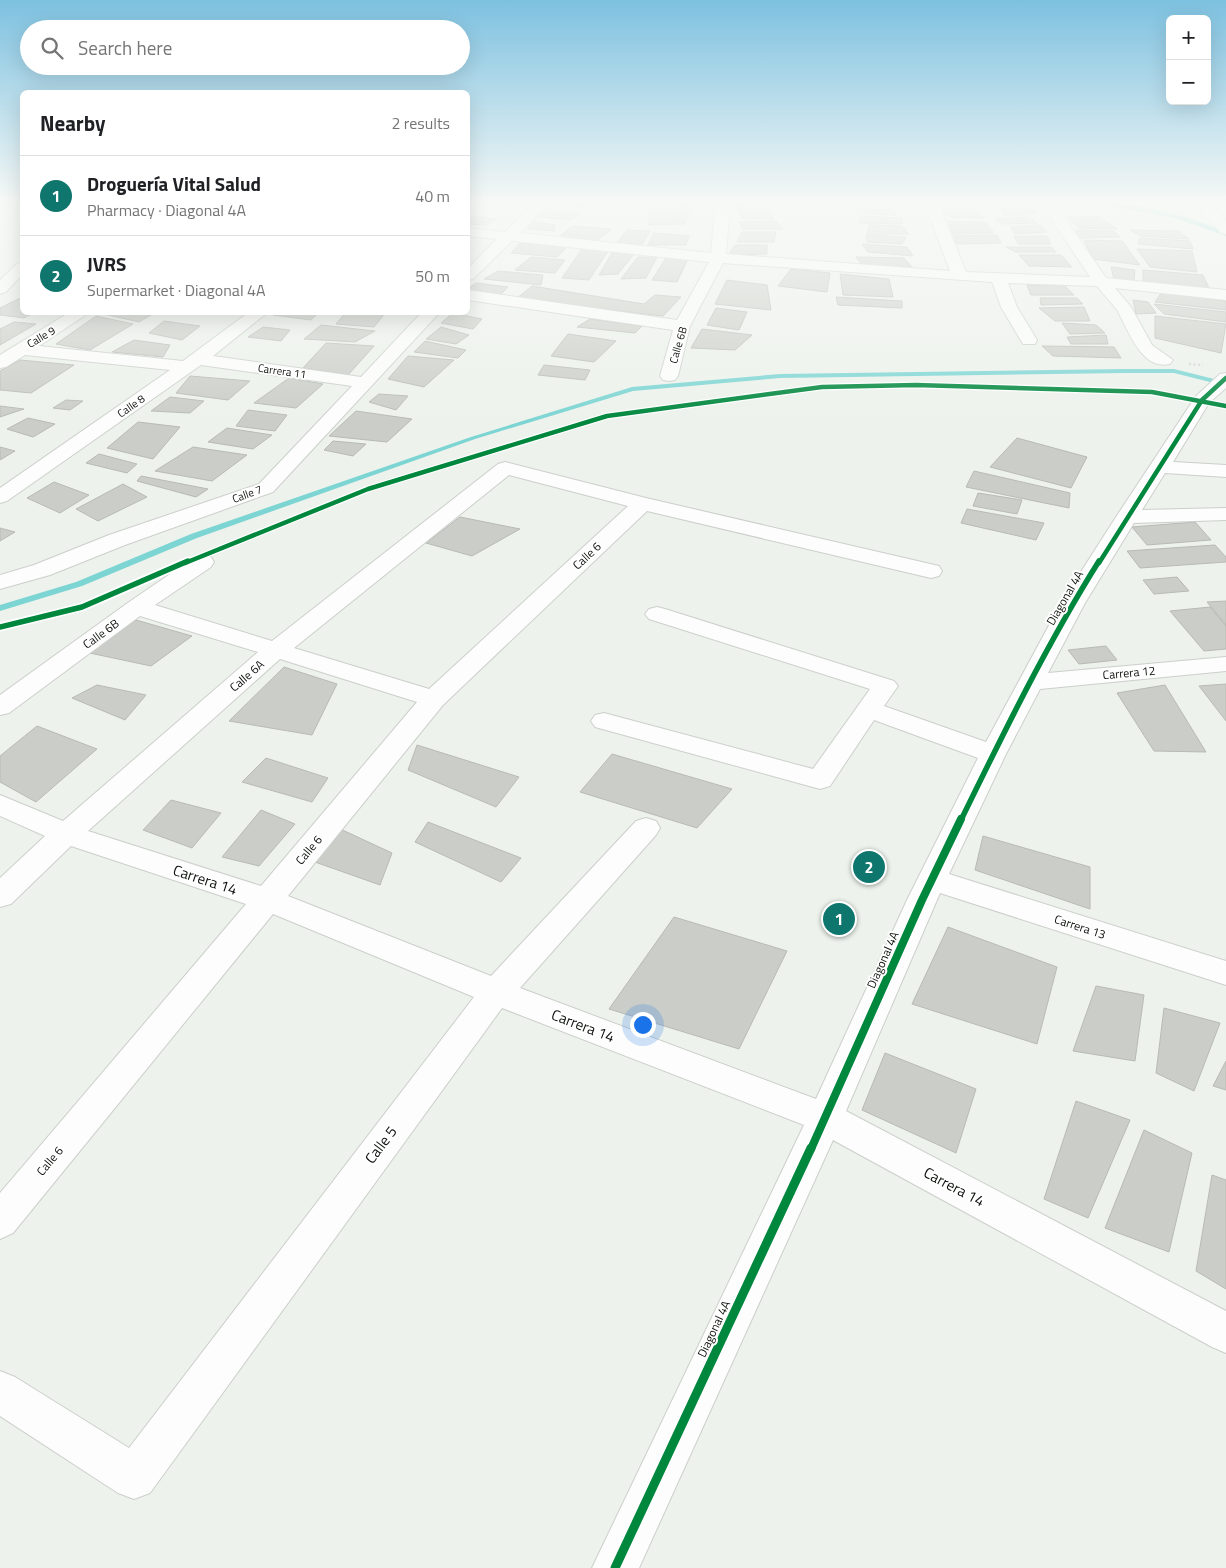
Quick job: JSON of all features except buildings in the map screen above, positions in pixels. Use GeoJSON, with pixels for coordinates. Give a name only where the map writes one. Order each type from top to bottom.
{"type":"FeatureCollection","features":[{"type":"Feature","properties":{"kind":"street"},"geometry":{"type":"LineString","coordinates":[[0,289],[14,275]]}},
{"type":"Feature","properties":{"kind":"street","name":"Calle 6B"},"geometry":{"type":"LineString","coordinates":[[669,376],[682,326],[709,275]]}},
{"type":"Feature","properties":{"kind":"street"},"geometry":{"type":"LineString","coordinates":[[949,275],[1101,282],[1226,294]]}},
{"type":"Feature","properties":{"kind":"street"},"geometry":{"type":"LineString","coordinates":[[1096,275],[1123,307],[1144,348],[1164,360]]}},
{"type":"Feature","properties":{"kind":"street"},"geometry":{"type":"LineString","coordinates":[[998,278],[1009,308],[1029,340]]}},
{"type":"Feature","properties":{"kind":"street"},"geometry":{"type":"LineString","coordinates":[[470,295],[682,326]]}},
{"type":"Feature","properties":{"kind":"street","name":"Calle 9"},"geometry":{"type":"LineString","coordinates":[[1,361],[77,315]]}},
{"type":"Feature","properties":{"kind":"street","name":"Calle 8"},"geometry":{"type":"LineString","coordinates":[[0,497],[192,363],[256,315]]}},
{"type":"Feature","properties":{"kind":"street","name":"Calle 7"},"geometry":{"type":"LineString","coordinates":[[0,582],[42,570],[117,540],[266,488],[429,315]]}},
{"type":"Feature","properties":{"kind":"street","name":"Carrera 11"},"geometry":{"type":"LineString","coordinates":[[21,349],[192,363],[366,383]]}},
{"type":"Feature","properties":{"kind":"street","name":"Diagonal 4A"},"geometry":{"type":"LineString","coordinates":[[614,1568],[825,1118],[922,900],[993,754],[1073,603],[1202,400],[1221,382]]}},
{"type":"Feature","properties":{"kind":"street"},"geometry":{"type":"LineString","coordinates":[[1159,467],[1226,471]]}},
{"type":"Feature","properties":{"kind":"street","name":"Calle 6A"},"geometry":{"type":"LineString","coordinates":[[0,896],[66,834],[277,649],[505,468],[643,504]]}},
{"type":"Feature","properties":{"kind":"street"},"geometry":{"type":"LineString","coordinates":[[643,504],[930,571]]}},
{"type":"Feature","properties":{"kind":"street","name":"Calle 6"},"geometry":{"type":"LineString","coordinates":[[0,1220],[434,699],[643,504]]}},
{"type":"Feature","properties":{"kind":"street"},"geometry":{"type":"LineString","coordinates":[[1127,517],[1226,514]]}},
{"type":"Feature","properties":{"kind":"street","name":"Calle 6B"},"geometry":{"type":"LineString","coordinates":[[0,707],[202,562]]}},
{"type":"Feature","properties":{"kind":"street"},"geometry":{"type":"LineString","coordinates":[[137,607],[434,699]]}},
{"type":"Feature","properties":{"kind":"street"},"geometry":{"type":"LineString","coordinates":[[604,721],[820,780],[885,686],[657,614]]}},
{"type":"Feature","properties":{"kind":"street","name":"Carrera 12"},"geometry":{"type":"LineString","coordinates":[[1031,682],[1226,664]]}},
{"type":"Feature","properties":{"kind":"street"},"geometry":{"type":"LineString","coordinates":[[868,709],[993,754]]}},
{"type":"Feature","properties":{"kind":"street","name":"Carrera 14"},"geometry":{"type":"LineString","coordinates":[[0,805],[66,834],[268,900],[496,992],[825,1118],[1226,1333]]}},
{"type":"Feature","properties":{"kind":"street","name":"Calle 5"},"geometry":{"type":"LineString","coordinates":[[0,1392],[134,1477],[496,992],[646,828]]}},
{"type":"Feature","properties":{"kind":"street","name":"Carrera 13"},"geometry":{"type":"LineString","coordinates":[[933,880],[1226,973]]}},
{"type":"Feature","properties":{"kind":"path"},"geometry":{"type":"LineString","coordinates":[[1164,360],[1207,366]]}},
{"type":"Feature","properties":{"kind":"waterway"},"geometry":{"type":"LineString","coordinates":[[0,608],[79,584],[194,536],[473,438],[632,389],[780,376],[1125,371],[1174,371],[1226,384]]}},
{"type":"Feature","properties":{"kind":"cycle path"},"geometry":{"type":"LineString","coordinates":[[615,1568],[825,1118],[922,900],[993,754],[1073,603],[1202,400],[1226,378]]}},
{"type":"Feature","properties":{"kind":"cycle path"},"geometry":{"type":"LineString","coordinates":[[0,627],[82,607],[224,546],[368,489],[607,416],[822,387],[916,385],[1152,392],[1226,406]]}},
{"type":"Feature","properties":{"kind":"place","name":"JVRS"},"geometry":{"type":"Point","coordinates":[869,867]}},
{"type":"Feature","properties":{"kind":"place","name":"Droguería Vital Salud"},"geometry":{"type":"Point","coordinates":[839,919]}}]}
